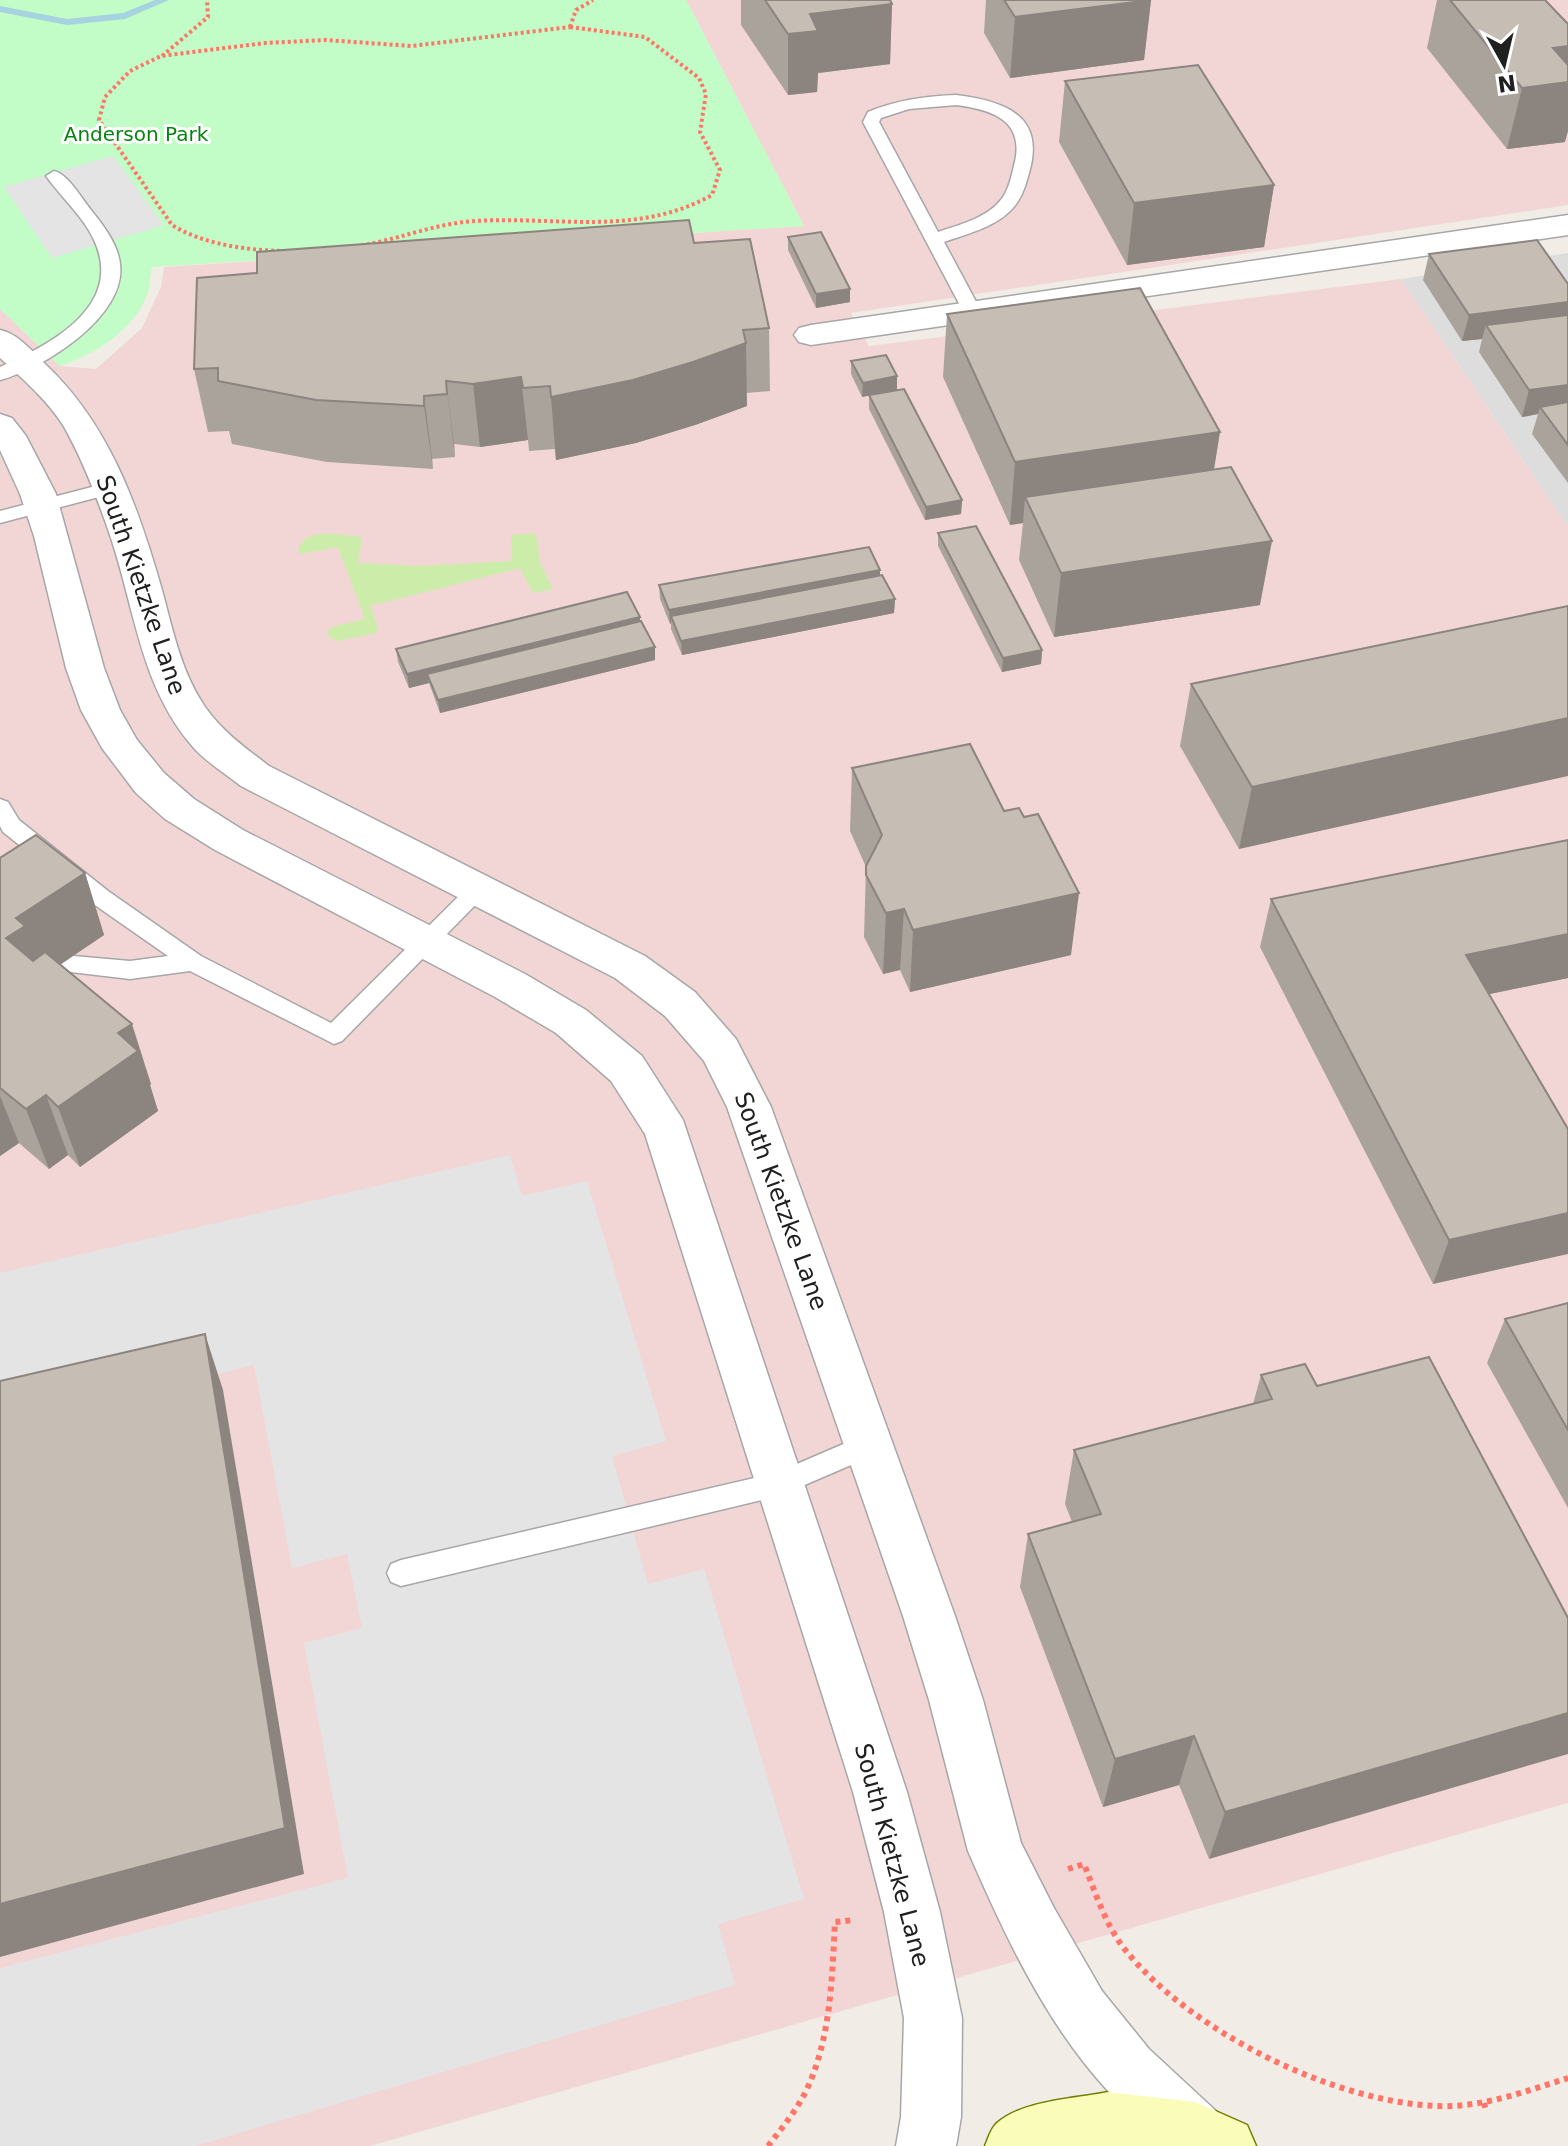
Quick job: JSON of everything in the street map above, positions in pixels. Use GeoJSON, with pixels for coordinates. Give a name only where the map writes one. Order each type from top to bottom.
{"type":"FeatureCollection","features":[{"type":"Feature","properties":{"kind":"main road"},"geometry":{"type":"LineString","coordinates":[[1015,2146],[1028,2138],[1108,2122],[1210,2139]]}},
{"type":"Feature","properties":{"kind":"street"},"geometry":{"type":"LineString","coordinates":[[811,335],[1568,225]]}},
{"type":"Feature","properties":{"kind":"street","name":"South Kietzke Lane"},"geometry":{"type":"LineString","coordinates":[[8,359],[76,418],[96,455],[129,539],[163,662],[183,704],[208,739],[255,776],[630,967],[680,1004],[721,1051],[749,1107],[952,1686],[996,1851],[1034,1928],[1082,2011],[1128,2070],[1210,2139]]}},
{"type":"Feature","properties":{"kind":"street","name":"South Kietzke Lane"},"geometry":{"type":"LineString","coordinates":[[0,425],[21,455],[20,511],[114,740],[148,782],[187,816],[231,841],[563,1017],[609,1050],[640,1084],[667,1133],[880,1792],[912,1912],[933,2018],[931,2117],[926,2146]]}},
{"type":"Feature","properties":{"kind":"lane"},"geometry":{"type":"LineString","coordinates":[[934,240],[1001,211],[1014,197],[1025,156],[1025,138],[1009,116],[993,107],[932,101],[900,104],[874,115],[871,122],[876,133],[972,311]]}},
{"type":"Feature","properties":{"kind":"lane"},"geometry":{"type":"LineString","coordinates":[[8,359],[64,341],[94,314],[110,281],[111,263],[104,240],[54,176]]}},
{"type":"Feature","properties":{"kind":"lane"},"geometry":{"type":"LineString","coordinates":[[20,511],[107,489]]}},
{"type":"Feature","properties":{"kind":"lane"},"geometry":{"type":"LineString","coordinates":[[0,807],[32,852],[193,962],[334,1035],[478,891]]}},
{"type":"Feature","properties":{"kind":"lane"},"geometry":{"type":"LineString","coordinates":[[62,964],[130,970],[193,962]]}},
{"type":"Feature","properties":{"kind":"lane"},"geometry":{"type":"LineString","coordinates":[[401,1573],[779,1484],[869,1445]]}},
{"type":"Feature","properties":{"kind":"path"},"geometry":{"type":"LineString","coordinates":[[161,56],[265,43],[326,40],[412,46],[570,27],[645,37],[699,78],[706,94],[700,132],[721,164],[718,186],[703,204],[666,217],[624,221],[477,221],[436,226],[344,248],[217,244],[172,226],[99,120],[105,97],[130,71],[161,56],[208,17],[207,0]]}},
{"type":"Feature","properties":{"kind":"path"},"geometry":{"type":"LineString","coordinates":[[570,27],[576,10],[593,0]]}},
{"type":"Feature","properties":{"kind":"path"},"geometry":{"type":"LineString","coordinates":[[1084,1864],[1110,1926],[1128,1953],[1183,2003],[1246,2045],[1308,2076],[1375,2096],[1436,2106],[1485,2107],[1568,2078]]}},
{"type":"Feature","properties":{"kind":"path"},"geometry":{"type":"LineString","coordinates":[[768,2146],[806,2091],[824,2041],[832,1989],[835,1922],[866,1919]]}},
{"type":"Feature","properties":{"kind":"shaded area"},"geometry":{"type":"Polygon","coordinates":[[[686,0],[1568,0],[1568,205],[851,313],[869,346],[1401,279],[1568,527],[1568,1803],[370,2146],[0,2146],[0,309],[60,366],[96,369],[142,328],[161,287],[164,267],[804,226],[686,0]]]}},
{"type":"Feature","properties":{"kind":"shaded area"},"geometry":{"type":"Polygon","coordinates":[[[113,156],[164,225],[52,258],[4,187],[113,156]]]}},
{"type":"Feature","properties":{"kind":"shaded area"},"geometry":{"type":"Polygon","coordinates":[[[1568,253],[1568,527],[1401,279],[1568,253]]]}},
{"type":"Feature","properties":{"kind":"shaded area"},"geometry":{"type":"Polygon","coordinates":[[[510,1155],[522,1196],[587,1181],[666,1441],[612,1456],[648,1584],[704,1569],[804,1899],[718,1924],[735,1985],[195,2146],[0,2146],[0,1968],[348,1878],[304,1643],[362,1628],[347,1554],[292,1568],[254,1365],[0,1428],[0,1273],[510,1155]]]}},
{"type":"Feature","properties":{"kind":"green space","name":"Anderson Park"},"geometry":{"type":"Polygon","coordinates":[[[0,0],[686,0],[804,226],[152,267],[148,293],[142,306],[123,329],[87,355],[60,366],[0,309],[0,0]]]}},
{"type":"Feature","properties":{"kind":"green space"},"geometry":{"type":"Polygon","coordinates":[[[536,533],[540,563],[553,589],[533,593],[520,568],[370,606],[378,627],[376,633],[337,641],[326,635],[331,627],[365,619],[338,547],[300,554],[298,551],[308,538],[335,534],[362,537],[358,563],[420,566],[512,561],[511,535],[536,533]]]}},
{"type":"Feature","properties":{"kind":"building"},"geometry":{"type":"Polygon","coordinates":[[[765,0],[890,0],[892,4],[810,14],[818,31],[788,34],[765,0]]]}},
{"type":"Feature","properties":{"kind":"building"},"geometry":{"type":"Polygon","coordinates":[[[1004,0],[1151,0],[1015,17],[1004,0]]]}},
{"type":"Feature","properties":{"kind":"building"},"geometry":{"type":"Polygon","coordinates":[[[1450,0],[1545,0],[1568,24],[1568,46],[1553,48],[1568,65],[1568,82],[1522,88],[1450,0]]]}},
{"type":"Feature","properties":{"kind":"building"},"geometry":{"type":"Polygon","coordinates":[[[1198,65],[1274,185],[1134,203],[1065,81],[1198,65]]]}},
{"type":"Feature","properties":{"kind":"building"},"geometry":{"type":"Polygon","coordinates":[[[689,220],[694,243],[750,239],[769,328],[743,330],[746,343],[693,362],[633,380],[551,397],[550,386],[523,388],[521,377],[473,384],[446,381],[447,394],[424,396],[424,406],[316,400],[218,381],[218,368],[194,369],[197,278],[257,273],[257,252],[689,220]]]}},
{"type":"Feature","properties":{"kind":"building"},"geometry":{"type":"Polygon","coordinates":[[[821,232],[850,289],[816,294],[788,237],[821,232]]]}},
{"type":"Feature","properties":{"kind":"building"},"geometry":{"type":"Polygon","coordinates":[[[1537,240],[1568,284],[1568,302],[1469,315],[1429,254],[1537,240]]]}},
{"type":"Feature","properties":{"kind":"building"},"geometry":{"type":"Polygon","coordinates":[[[1140,288],[1220,432],[1015,462],[947,314],[1140,288]]]}},
{"type":"Feature","properties":{"kind":"building"},"geometry":{"type":"Polygon","coordinates":[[[1568,315],[1568,385],[1529,390],[1486,325],[1568,315]]]}},
{"type":"Feature","properties":{"kind":"building"},"geometry":{"type":"Polygon","coordinates":[[[886,355],[897,376],[863,383],[851,361],[886,355]]]}},
{"type":"Feature","properties":{"kind":"building"},"geometry":{"type":"Polygon","coordinates":[[[904,389],[962,500],[926,507],[869,395],[904,389]]]}},
{"type":"Feature","properties":{"kind":"building"},"geometry":{"type":"Polygon","coordinates":[[[1568,402],[1568,445],[1540,407],[1568,402]]]}},
{"type":"Feature","properties":{"kind":"building"},"geometry":{"type":"Polygon","coordinates":[[[1231,467],[1272,541],[1061,573],[1025,497],[1231,467]]]}},
{"type":"Feature","properties":{"kind":"building"},"geometry":{"type":"Polygon","coordinates":[[[976,526],[1042,650],[1003,658],[938,533],[976,526]]]}},
{"type":"Feature","properties":{"kind":"building"},"geometry":{"type":"Polygon","coordinates":[[[869,547],[880,570],[669,610],[659,585],[869,547]]]}},
{"type":"Feature","properties":{"kind":"building"},"geometry":{"type":"Polygon","coordinates":[[[882,575],[895,599],[681,641],[671,616],[882,575]]]}},
{"type":"Feature","properties":{"kind":"building"},"geometry":{"type":"Polygon","coordinates":[[[627,592],[640,617],[407,674],[396,649],[627,592]]]}},
{"type":"Feature","properties":{"kind":"building"},"geometry":{"type":"Polygon","coordinates":[[[1568,606],[1568,718],[1252,787],[1191,684],[1568,606]]]}},
{"type":"Feature","properties":{"kind":"building"},"geometry":{"type":"Polygon","coordinates":[[[641,621],[655,647],[438,700],[427,674],[641,621]]]}},
{"type":"Feature","properties":{"kind":"building"},"geometry":{"type":"Polygon","coordinates":[[[970,744],[1004,811],[1019,808],[1024,817],[1038,814],[1079,893],[913,930],[904,909],[886,913],[866,875],[866,866],[882,835],[852,768],[970,744]]]}},
{"type":"Feature","properties":{"kind":"building"},"geometry":{"type":"Polygon","coordinates":[[[36,835],[85,873],[16,918],[25,926],[6,938],[33,961],[45,952],[132,1024],[118,1033],[138,1051],[58,1107],[46,1095],[26,1109],[0,1088],[0,858],[36,835]]]}},
{"type":"Feature","properties":{"kind":"building"},"geometry":{"type":"Polygon","coordinates":[[[1568,840],[1568,934],[1466,955],[1568,1129],[1568,1213],[1449,1240],[1271,899],[1568,840]]]}},
{"type":"Feature","properties":{"kind":"building"},"geometry":{"type":"Polygon","coordinates":[[[1568,1303],[1568,1430],[1505,1319],[1568,1303]]]}},
{"type":"Feature","properties":{"kind":"building"},"geometry":{"type":"Polygon","coordinates":[[[205,1334],[285,1828],[0,1904],[0,1381],[205,1334]]]}},
{"type":"Feature","properties":{"kind":"building"},"geometry":{"type":"Polygon","coordinates":[[[1429,1357],[1568,1618],[1568,1713],[1225,1812],[1194,1736],[1115,1759],[1028,1534],[1101,1514],[1074,1450],[1272,1399],[1261,1375],[1305,1364],[1317,1386],[1429,1357]]]}},
{"type":"Feature","properties":{"kind":"waterway"},"geometry":{"type":"LineString","coordinates":[[0,9],[67,22],[125,16],[164,0]]}}]}
